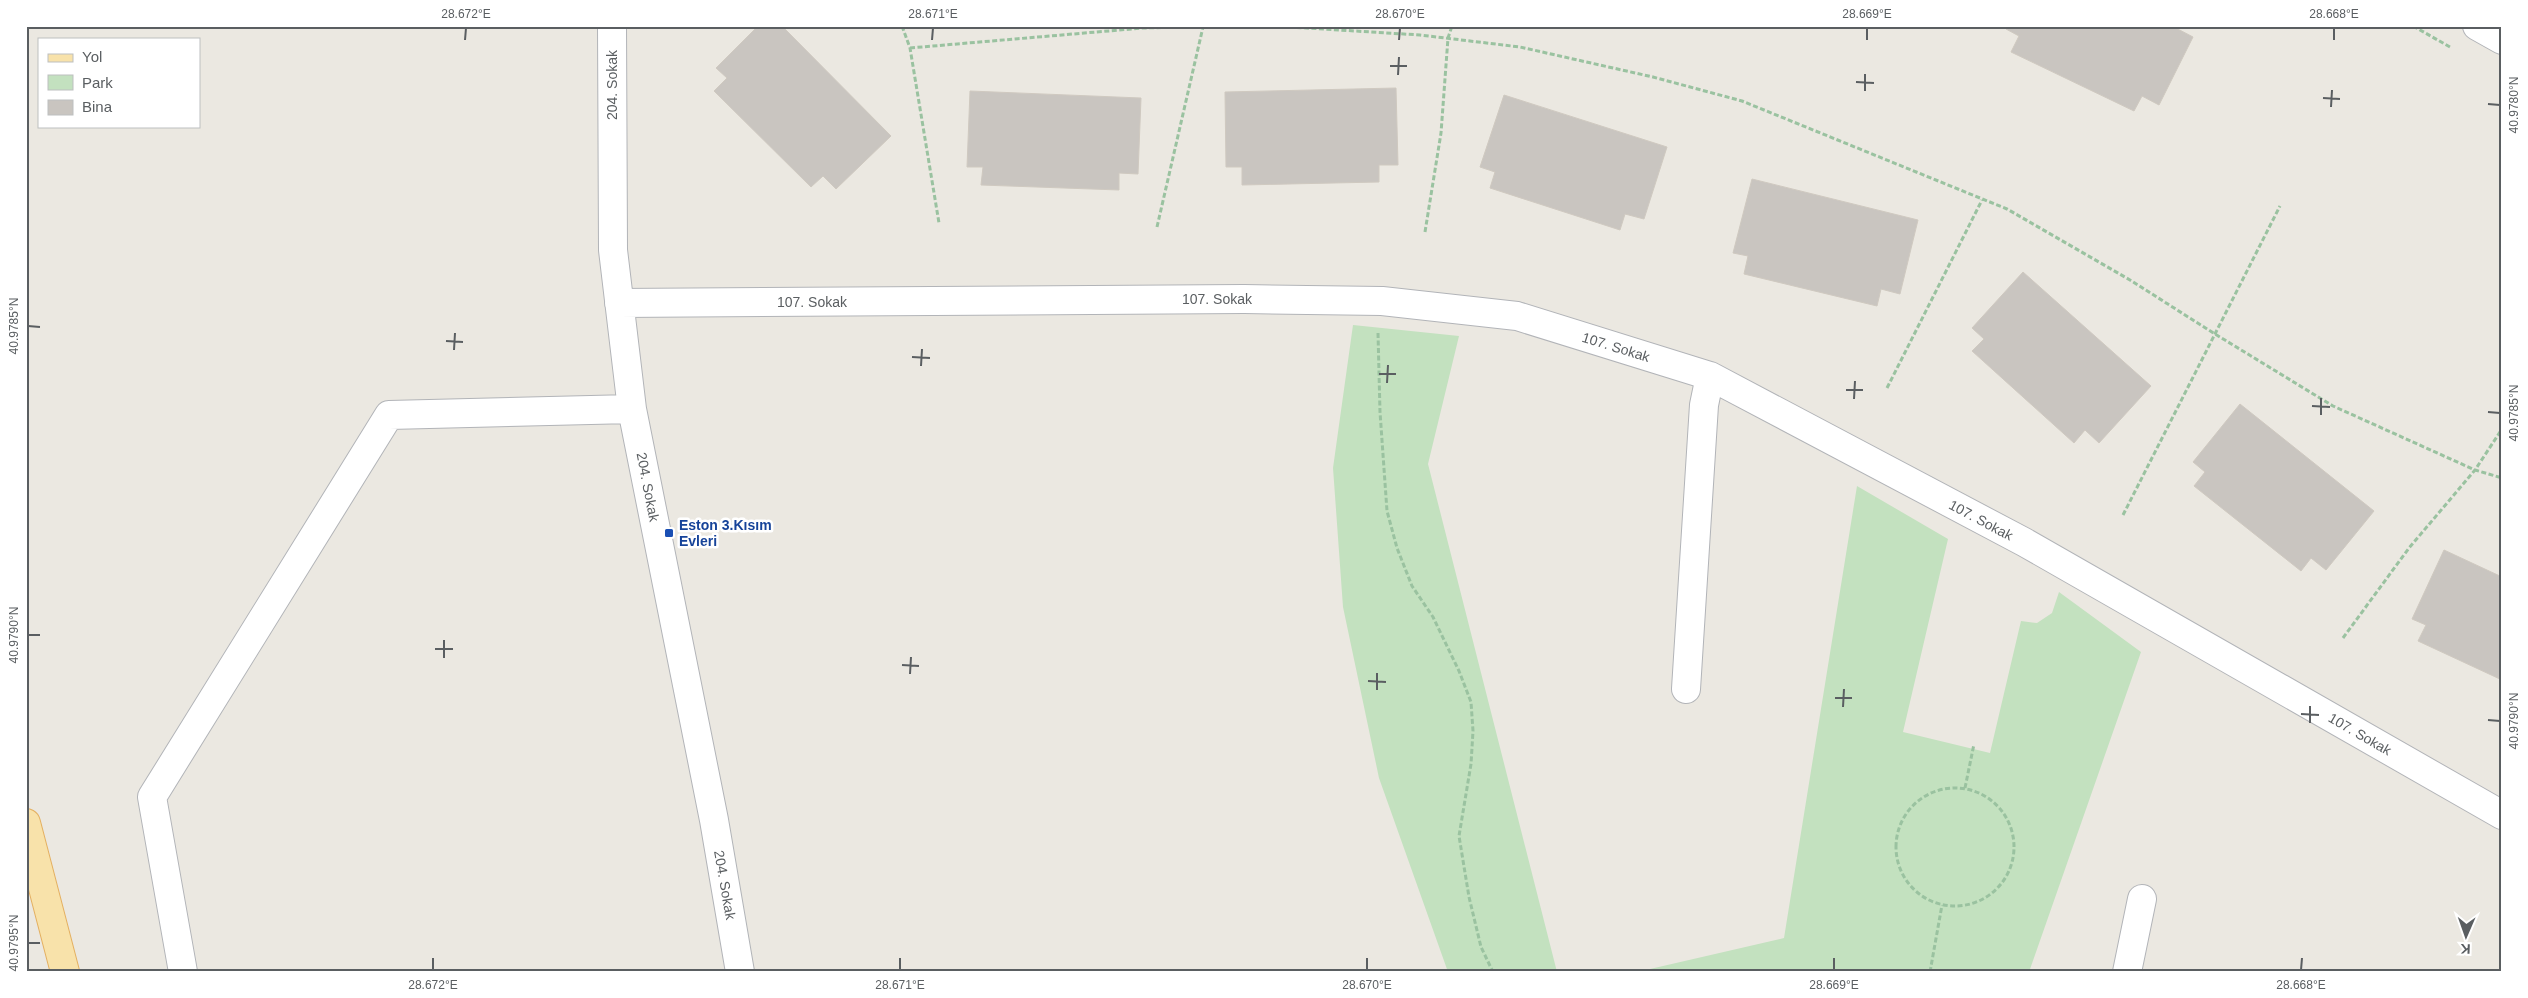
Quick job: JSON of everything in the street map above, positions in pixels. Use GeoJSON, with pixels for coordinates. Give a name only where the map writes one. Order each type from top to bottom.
{"type":"FeatureCollection","features":[{"type":"Feature","properties":{"kind":"main road"},"geometry":{"type":"LineString","coordinates":[[26,823],[65,972]]}},
{"type":"Feature","properties":{"kind":"street","name":"204. Sokak"},"geometry":{"type":"LineString","coordinates":[[612,26],[613,250],[632,408],[714,820],[740,972]]}},
{"type":"Feature","properties":{"kind":"street"},"geometry":{"type":"LineString","coordinates":[[2477,26],[2502,40]]}},
{"type":"Feature","properties":{"kind":"street","name":"107. Sokak"},"geometry":{"type":"LineString","coordinates":[[619,303],[1234,299],[1382,301],[1517,316],[1710,376],[2024,542],[2502,815]]}},
{"type":"Feature","properties":{"kind":"street"},"geometry":{"type":"LineString","coordinates":[[1686,689],[1704,405],[1710,376]]}},
{"type":"Feature","properties":{"kind":"street"},"geometry":{"type":"LineString","coordinates":[[183,972],[152,797],[389,415],[632,408]]}},
{"type":"Feature","properties":{"kind":"street"},"geometry":{"type":"LineString","coordinates":[[2127,972],[2142,899]]}},
{"type":"Feature","properties":{"kind":"path"},"geometry":{"type":"LineString","coordinates":[[902,26],[910,48],[940,223]]}},
{"type":"Feature","properties":{"kind":"path"},"geometry":{"type":"LineString","coordinates":[[1156,227],[1203,26]]}},
{"type":"Feature","properties":{"kind":"path"},"geometry":{"type":"LineString","coordinates":[[910,48],[1143,28],[1224,26]]}},
{"type":"Feature","properties":{"kind":"path"},"geometry":{"type":"LineString","coordinates":[[1274,26],[1448,38],[1520,48],[1653,77],[1742,102],[2007,209],[2130,280],[2334,406],[2475,470],[2502,478]]}},
{"type":"Feature","properties":{"kind":"path"},"geometry":{"type":"LineString","coordinates":[[1425,232],[1442,133],[1448,38],[1452,26]]}},
{"type":"Feature","properties":{"kind":"path"},"geometry":{"type":"LineString","coordinates":[[1887,388],[1982,200]]}},
{"type":"Feature","properties":{"kind":"path"},"geometry":{"type":"LineString","coordinates":[[2123,515],[2280,206]]}},
{"type":"Feature","properties":{"kind":"path"},"geometry":{"type":"LineString","coordinates":[[1382,301],[1378,328],[1380,403],[1387,511],[1397,548],[1412,586],[1433,617],[1459,671],[1471,702],[1473,731],[1471,764],[1459,836],[1468,897],[1481,947],[1493,972]]}},
{"type":"Feature","properties":{"kind":"path"},"geometry":{"type":"LineString","coordinates":[[2343,638],[2409,548],[2475,470],[2502,429]]}},
{"type":"Feature","properties":{"kind":"path"},"geometry":{"type":"LineString","coordinates":[[1965,788],[1974,744]]}},
{"type":"Feature","properties":{"kind":"path"},"geometry":{"type":"LineString","coordinates":[[1947,788],[1965,788],[1985,795],[2000,807],[2010,823],[2014,841],[2013,859],[2006,877],[1995,891],[1979,901],[1960,906],[1942,905],[1923,897],[1908,883],[1898,864],[1895,844],[1900,824],[1911,806],[1928,794],[1947,788]]}},
{"type":"Feature","properties":{"kind":"path"},"geometry":{"type":"LineString","coordinates":[[1930,972],[1942,905]]}},
{"type":"Feature","properties":{"kind":"green space"},"geometry":{"type":"Polygon","coordinates":[[[1353,325],[1459,336],[1428,464],[1557,972],[1448,972],[1379,778],[1343,607],[1333,468],[1353,325]]]}},
{"type":"Feature","properties":{"kind":"green space"},"geometry":{"type":"Polygon","coordinates":[[[1857,486],[1948,539],[1903,732],[1990,753],[2021,621],[2037,623],[2052,613],[2059,592],[2141,652],[2029,972],[1637,972],[1784,938],[1857,486]]]}},
{"type":"Feature","properties":{"kind":"building"},"geometry":{"type":"Polygon","coordinates":[[[758,26],[782,26],[891,136],[836,189],[823,176],[811,187],[714,91],[727,78],[716,68],[758,26]]]}},
{"type":"Feature","properties":{"kind":"building"},"geometry":{"type":"Polygon","coordinates":[[[2007,26],[2172,26],[2193,37],[2159,105],[2142,96],[2134,111],[2011,52],[2019,36],[2006,29],[2007,26]]]}},
{"type":"Feature","properties":{"kind":"building"},"geometry":{"type":"Polygon","coordinates":[[[1396,88],[1398,165],[1379,165],[1379,182],[1242,185],[1242,167],[1226,167],[1225,92],[1396,88]]]}},
{"type":"Feature","properties":{"kind":"building"},"geometry":{"type":"Polygon","coordinates":[[[970,91],[1141,98],[1138,174],[1119,173],[1119,190],[981,185],[983,167],[967,167],[970,91]]]}},
{"type":"Feature","properties":{"kind":"building"},"geometry":{"type":"Polygon","coordinates":[[[1504,95],[1667,147],[1644,219],[1625,214],[1620,230],[1490,188],[1495,172],[1480,167],[1504,95]]]}},
{"type":"Feature","properties":{"kind":"building"},"geometry":{"type":"Polygon","coordinates":[[[1752,179],[1918,220],[1900,294],[1881,289],[1877,306],[1744,274],[1748,256],[1733,253],[1752,179]]]}},
{"type":"Feature","properties":{"kind":"building"},"geometry":{"type":"Polygon","coordinates":[[[2023,272],[2151,386],[2099,443],[2085,430],[2074,443],[1972,351],[1984,339],[1972,328],[2023,272]]]}},
{"type":"Feature","properties":{"kind":"building"},"geometry":{"type":"Polygon","coordinates":[[[2240,404],[2374,511],[2326,570],[2311,558],[2301,571],[2194,486],[2205,472],[2193,462],[2240,404]]]}},
{"type":"Feature","properties":{"kind":"building"},"geometry":{"type":"Polygon","coordinates":[[[2444,550],[2502,577],[2502,680],[2418,641],[2426,625],[2412,619],[2444,550]]]}},
{"type":"Feature","properties":{"kind":"place","name":"Eston 3.Kısım Evleri"},"geometry":{"type":"Point","coordinates":[669,533]}}]}
